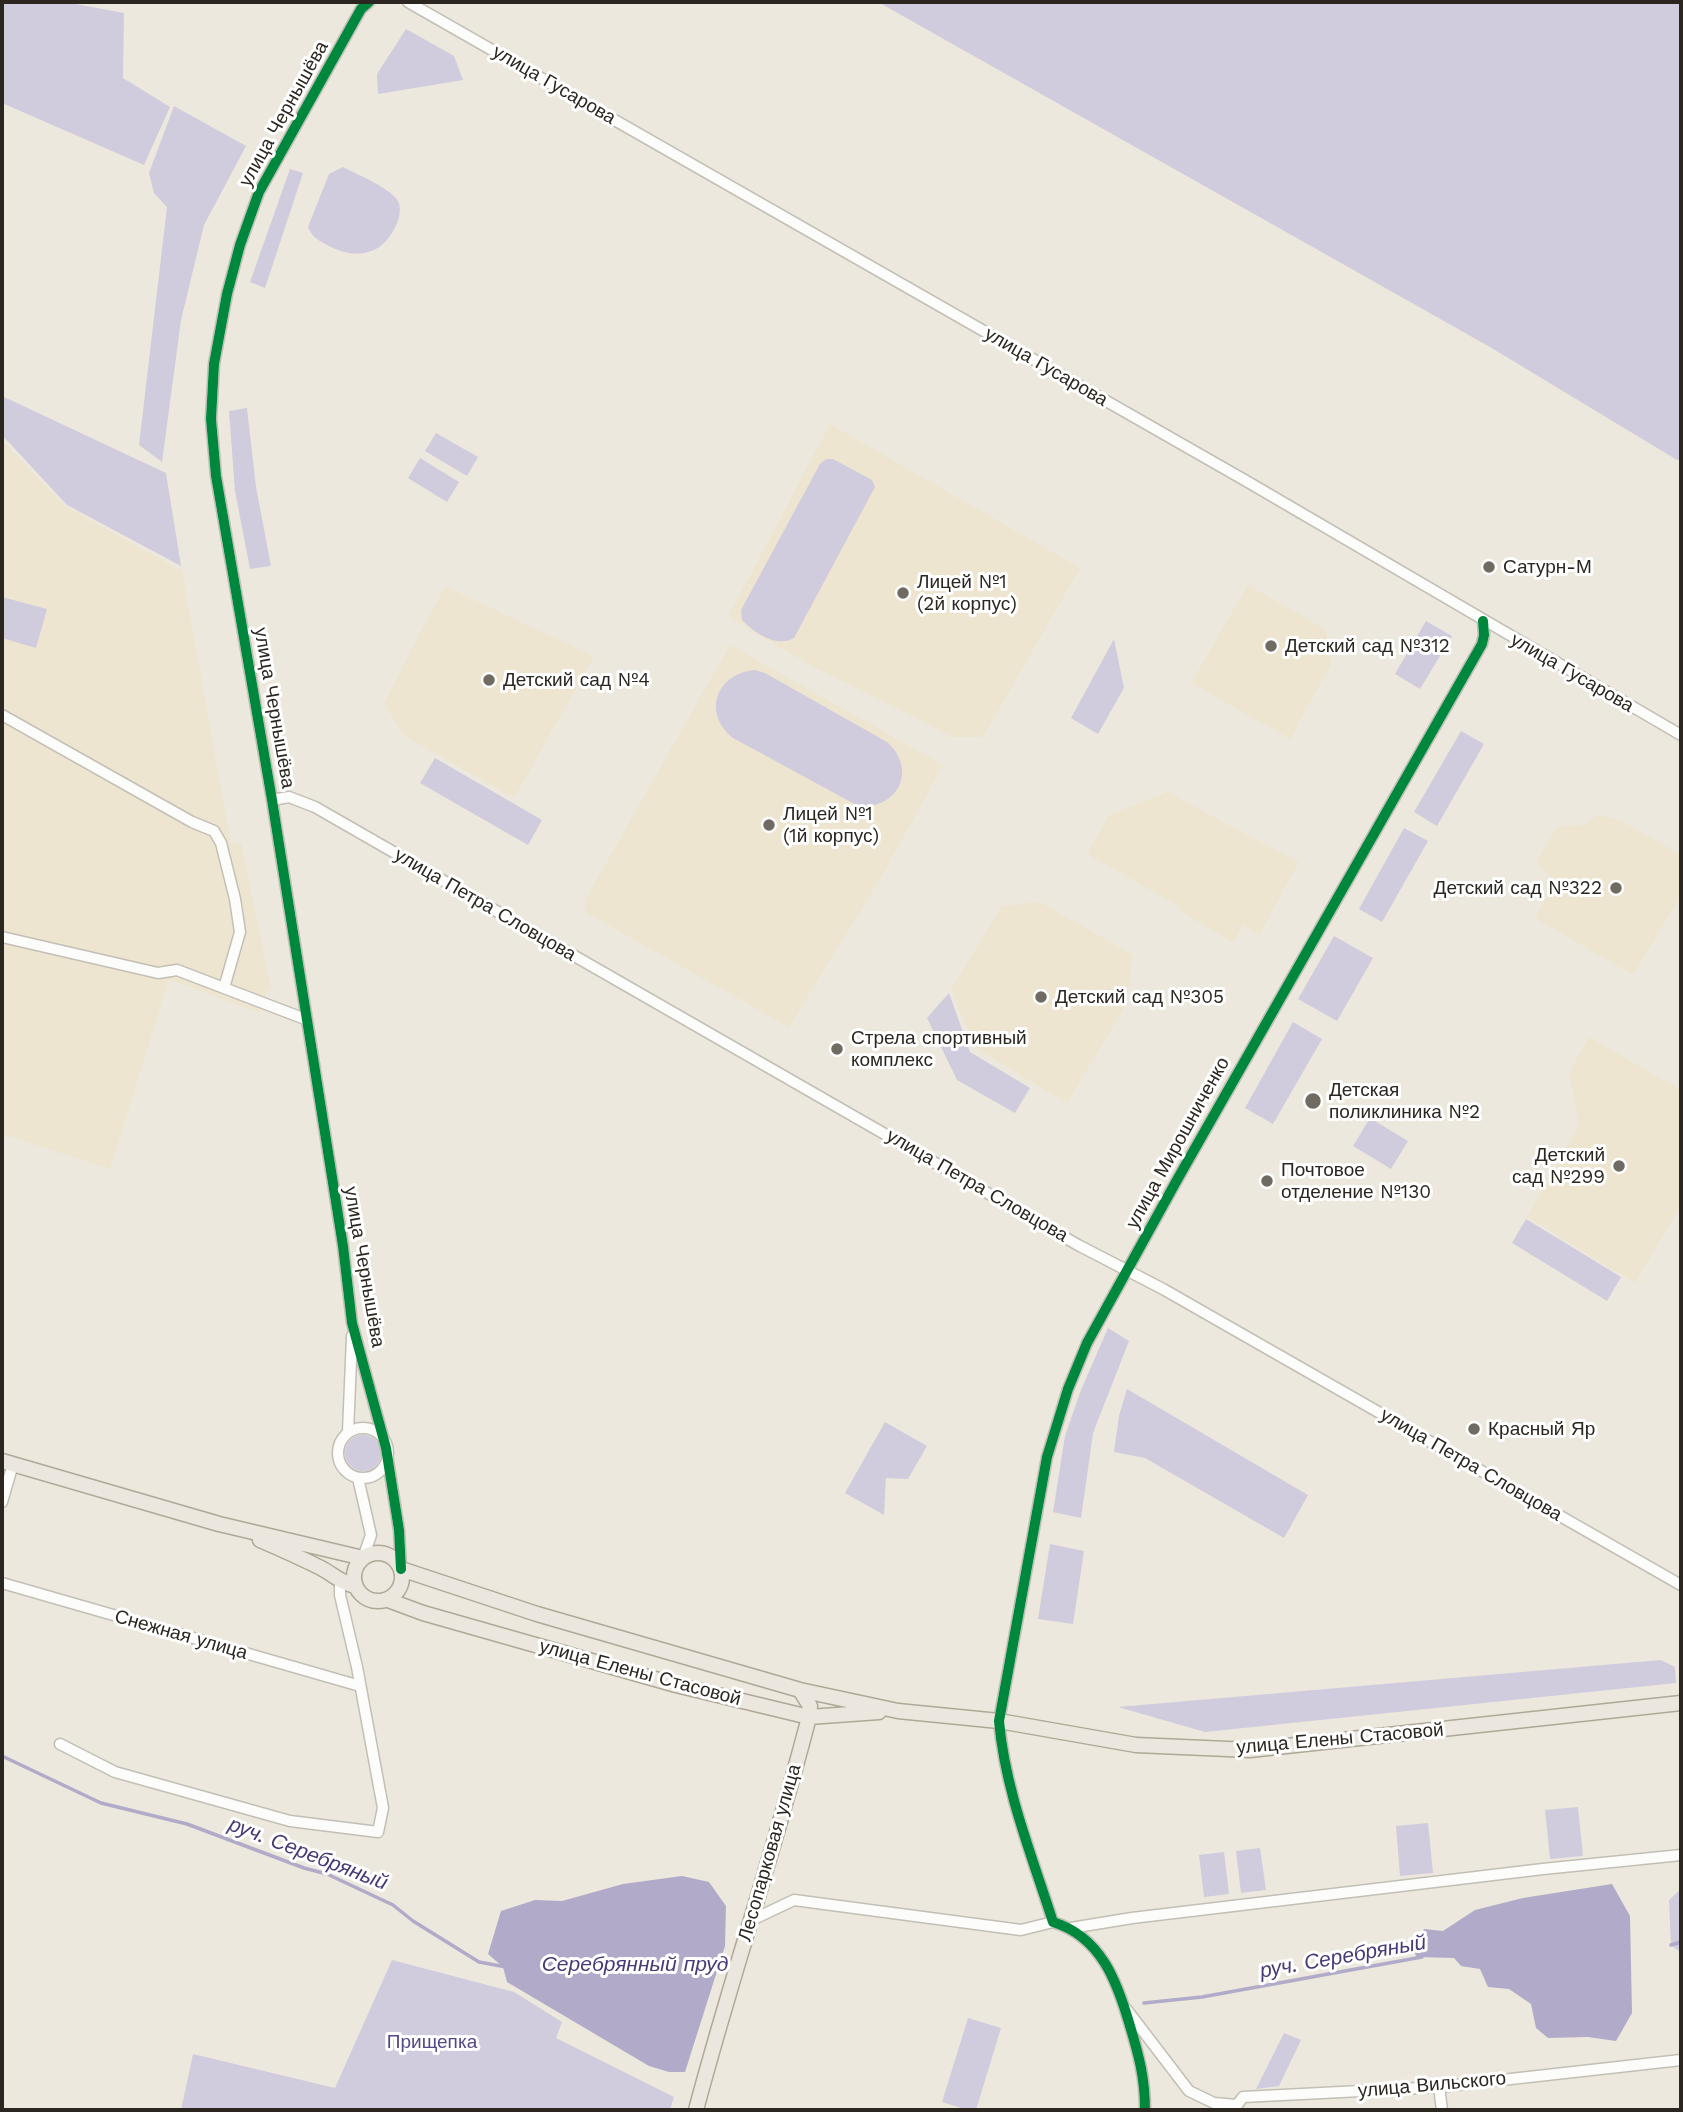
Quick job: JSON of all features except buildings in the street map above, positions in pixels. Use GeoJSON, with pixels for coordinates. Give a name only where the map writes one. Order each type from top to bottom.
{"type":"FeatureCollection","features":[{"type":"Feature","properties":{"kind":"main road"},"geometry":{"type":"LineString","coordinates":[[7,1462],[219,1524],[363,1558]]}},
{"type":"Feature","properties":{"kind":"main road"},"geometry":{"type":"LineString","coordinates":[[219,1524],[290,1552],[340,1582],[355,1586],[365,1598],[380,1602],[388,1600],[399,1590],[401,1569],[397,1562],[385,1554],[370,1554],[363,1558],[354,1571],[355,1586]]}},
{"type":"Feature","properties":{"kind":"main road","name":"улица Елены Стасовой"},"geometry":{"type":"LineString","coordinates":[[401,1569],[537,1614],[800,1690],[898,1711],[999,1721],[1136,1745],[1250,1750],[1681,1703]]}},
{"type":"Feature","properties":{"kind":"main road","name":"улица Елены Стасовой"},"geometry":{"type":"LineString","coordinates":[[388,1600],[423,1613],[665,1682],[809,1717],[898,1711]]}},
{"type":"Feature","properties":{"kind":"main road"},"geometry":{"type":"LineString","coordinates":[[800,1690],[810,1706],[809,1717]]}},
{"type":"Feature","properties":{"kind":"main road","name":"Лесопарковая улица"},"geometry":{"type":"LineString","coordinates":[[696,2110],[809,1717]]}},
{"type":"Feature","properties":{"kind":"street","name":"улица Чернышёва"},"geometry":{"type":"LineString","coordinates":[[369,2],[361,9],[259,192],[240,245],[227,294],[214,364],[211,419],[216,477],[272,800],[343,1246],[352,1322],[386,1448],[399,1530],[401,1569]]}},
{"type":"Feature","properties":{"kind":"street","name":"улица Гусарова"},"geometry":{"type":"LineString","coordinates":[[408,2],[1236,476],[1681,735]]}},
{"type":"Feature","properties":{"kind":"street","name":"улица Мирошниченко"},"geometry":{"type":"LineString","coordinates":[[999,1721],[1047,1457],[1068,1389],[1087,1343],[1476,655],[1485,635],[1483,621]]}},
{"type":"Feature","properties":{"kind":"street"},"geometry":{"type":"LineString","coordinates":[[2,715],[192,822],[214,831],[221,843],[240,932],[224,988]]}},
{"type":"Feature","properties":{"kind":"street","name":"улица Петра Словцова"},"geometry":{"type":"LineString","coordinates":[[272,800],[289,797],[315,807],[1681,1585]]}},
{"type":"Feature","properties":{"kind":"street"},"geometry":{"type":"LineString","coordinates":[[2,937],[159,973],[177,970],[305,1019]]}},
{"type":"Feature","properties":{"kind":"street","name":"улица Чернышёва"},"geometry":{"type":"LineString","coordinates":[[352,1322],[348,1432],[340,1441],[338,1458],[346,1472],[358,1478],[371,1535],[363,1558]]}},
{"type":"Feature","properties":{"kind":"street"},"geometry":{"type":"LineString","coordinates":[[348,1432],[359,1427],[374,1429],[379,1432],[386,1448],[383,1469],[370,1478],[358,1478]]}},
{"type":"Feature","properties":{"kind":"street"},"geometry":{"type":"LineString","coordinates":[[2,1502],[7,1462]]}},
{"type":"Feature","properties":{"kind":"street"},"geometry":{"type":"LineString","coordinates":[[60,1744],[115,1772],[290,1821],[378,1832],[383,1808],[340,1595],[340,1582]]}},
{"type":"Feature","properties":{"kind":"street","name":"Снежная улица"},"geometry":{"type":"LineString","coordinates":[[2,1583],[360,1686]]}},
{"type":"Feature","properties":{"kind":"street"},"geometry":{"type":"LineString","coordinates":[[999,1721],[1006,1771],[1053,1922]]}},
{"type":"Feature","properties":{"kind":"street"},"geometry":{"type":"LineString","coordinates":[[1071,1928],[1158,1915],[1681,1855]]}},
{"type":"Feature","properties":{"kind":"street"},"geometry":{"type":"LineString","coordinates":[[751,1920],[794,1900],[1021,1930],[1053,1922],[1071,1928],[1096,1949],[1112,1973],[1144,2071],[1145,2106]]}},
{"type":"Feature","properties":{"kind":"street","name":"улица Вильского"},"geometry":{"type":"LineString","coordinates":[[1124,2004],[1189,2091],[1214,2103],[1237,2105],[1243,2097],[1439,2087],[1681,2060]]}},
{"type":"Feature","properties":{"kind":"street"},"geometry":{"type":"LineString","coordinates":[[1439,2087],[1442,2110]]}},
{"type":"Feature","properties":{"kind":"shaded area","name":"Лицей №1 (2й корпус)"},"geometry":{"type":"Polygon","coordinates":[[[830,424],[1080,568],[983,737],[952,737],[812,666],[728,617],[830,424]]]}},
{"type":"Feature","properties":{"kind":"shaded area"},"geometry":{"type":"Polygon","coordinates":[[[2,440],[65,506],[182,571],[231,844],[241,843],[271,988],[268,989],[259,1013],[169,979],[110,1169],[2,1134],[2,440]]]}},
{"type":"Feature","properties":{"kind":"shaded area","name":"Детский сад №312"},"geometry":{"type":"Polygon","coordinates":[[[1248,585],[1325,629],[1332,663],[1290,739],[1191,683],[1248,585]]]}},
{"type":"Feature","properties":{"kind":"shaded area","name":"Детский сад №4"},"geometry":{"type":"Polygon","coordinates":[[[445,586],[594,657],[514,798],[403,735],[384,703],[445,586]]]}},
{"type":"Feature","properties":{"kind":"shaded area","name":"Лицей №1 (1й корпус)"},"geometry":{"type":"Polygon","coordinates":[[[730,645],[943,765],[883,874],[789,1027],[585,912],[585,900],[730,645]]]}},
{"type":"Feature","properties":{"kind":"shaded area"},"geometry":{"type":"Polygon","coordinates":[[[1167,792],[1299,862],[1259,935],[1243,925],[1233,943],[1182,912],[1177,905],[1087,854],[1109,815],[1167,792]]]}},
{"type":"Feature","properties":{"kind":"shaded area","name":"Детский сад №322"},"geometry":{"type":"Polygon","coordinates":[[[1597,815],[1620,820],[1681,855],[1681,895],[1633,975],[1535,918],[1555,881],[1536,862],[1557,827],[1584,825],[1597,815]]]}},
{"type":"Feature","properties":{"kind":"shaded area","name":"Детский сад №305"},"geometry":{"type":"Polygon","coordinates":[[[1040,902],[1133,955],[1126,1005],[1067,1103],[975,1048],[951,989],[1002,906],[1040,902]]]}},
{"type":"Feature","properties":{"kind":"shaded area","name":"Детский сад №299"},"geometry":{"type":"Polygon","coordinates":[[[1589,1037],[1681,1090],[1681,1206],[1635,1283],[1527,1217],[1579,1126],[1569,1072],[1589,1037]]]}},
{"type":"Feature","properties":{"kind":"green space"},"geometry":{"type":"Polygon","coordinates":[[[2,2],[65,2],[124,13],[123,78],[170,107],[144,165],[2,103],[2,2]]]}},
{"type":"Feature","properties":{"kind":"green space"},"geometry":{"type":"Polygon","coordinates":[[[878,2],[1681,2],[1681,458],[1677,460],[1490,347],[878,2]]]}},
{"type":"Feature","properties":{"kind":"green space"},"geometry":{"type":"Polygon","coordinates":[[[406,29],[454,56],[463,80],[378,94],[377,74],[406,29]]]}},
{"type":"Feature","properties":{"kind":"green space"},"geometry":{"type":"Polygon","coordinates":[[[174,106],[246,146],[204,225],[181,320],[162,462],[139,445],[167,207],[154,193],[149,173],[174,106]]]}},
{"type":"Feature","properties":{"kind":"green space"},"geometry":{"type":"Polygon","coordinates":[[[343,167],[384,188],[399,203],[399,218],[391,234],[380,247],[368,252],[350,253],[333,248],[316,238],[308,227],[329,174],[343,167]]]}},
{"type":"Feature","properties":{"kind":"green space"},"geometry":{"type":"Polygon","coordinates":[[[290,169],[303,173],[265,288],[250,282],[290,169]]]}},
{"type":"Feature","properties":{"kind":"green space"},"geometry":{"type":"Polygon","coordinates":[[[2,396],[166,473],[181,566],[67,505],[2,435],[2,396]]]}},
{"type":"Feature","properties":{"kind":"green space"},"geometry":{"type":"Polygon","coordinates":[[[247,408],[256,487],[271,566],[250,569],[235,491],[229,411],[247,408]]]}},
{"type":"Feature","properties":{"kind":"green space"},"geometry":{"type":"Polygon","coordinates":[[[436,433],[478,457],[467,476],[425,451],[436,433]]]}},
{"type":"Feature","properties":{"kind":"green space"},"geometry":{"type":"Polygon","coordinates":[[[420,458],[459,482],[447,502],[408,478],[420,458]]]}},
{"type":"Feature","properties":{"kind":"green space"},"geometry":{"type":"Polygon","coordinates":[[[826,459],[833,459],[872,480],[875,487],[794,638],[780,641],[766,638],[742,620],[741,610],[820,464],[826,459]]]}},
{"type":"Feature","properties":{"kind":"green space"},"geometry":{"type":"Polygon","coordinates":[[[2,597],[47,609],[36,648],[2,638],[2,597]]]}},
{"type":"Feature","properties":{"kind":"green space"},"geometry":{"type":"Polygon","coordinates":[[[1426,621],[1452,636],[1420,689],[1395,674],[1426,621]]]}},
{"type":"Feature","properties":{"kind":"green space"},"geometry":{"type":"Polygon","coordinates":[[[1114,639],[1124,688],[1098,734],[1071,718],[1114,639]]]}},
{"type":"Feature","properties":{"kind":"green space"},"geometry":{"type":"Polygon","coordinates":[[[754,670],[765,673],[887,742],[901,764],[900,785],[894,794],[885,801],[860,807],[733,738],[723,728],[718,717],[718,696],[730,679],[754,670]]]}},
{"type":"Feature","properties":{"kind":"green space"},"geometry":{"type":"Polygon","coordinates":[[[1461,731],[1484,744],[1437,826],[1414,812],[1461,731]]]}},
{"type":"Feature","properties":{"kind":"green space"},"geometry":{"type":"Polygon","coordinates":[[[435,758],[542,820],[528,845],[420,783],[435,758]]]}},
{"type":"Feature","properties":{"kind":"green space"},"geometry":{"type":"Polygon","coordinates":[[[1404,828],[1428,841],[1382,922],[1359,909],[1404,828]]]}},
{"type":"Feature","properties":{"kind":"green space"},"geometry":{"type":"Polygon","coordinates":[[[1334,936],[1373,958],[1337,1021],[1298,999],[1334,936]]]}},
{"type":"Feature","properties":{"kind":"green space"},"geometry":{"type":"Polygon","coordinates":[[[949,993],[970,1052],[1030,1088],[1015,1113],[957,1080],[927,1018],[949,993]]]}},
{"type":"Feature","properties":{"kind":"green space"},"geometry":{"type":"Polygon","coordinates":[[[1293,1022],[1322,1039],[1273,1124],[1245,1108],[1293,1022]]]}},
{"type":"Feature","properties":{"kind":"green space"},"geometry":{"type":"Polygon","coordinates":[[[1370,1118],[1408,1141],[1391,1169],[1353,1146],[1370,1118]]]}},
{"type":"Feature","properties":{"kind":"green space"},"geometry":{"type":"Polygon","coordinates":[[[1526,1219],[1621,1277],[1607,1301],[1512,1243],[1526,1219]]]}},
{"type":"Feature","properties":{"kind":"green space"},"geometry":{"type":"Polygon","coordinates":[[[1108,1328],[1129,1341],[1093,1433],[1081,1518],[1053,1512],[1065,1436],[1081,1390],[1108,1328]]]}},
{"type":"Feature","properties":{"kind":"green space"},"geometry":{"type":"Polygon","coordinates":[[[1127,1389],[1308,1495],[1284,1538],[1145,1458],[1114,1452],[1119,1416],[1127,1389]]]}},
{"type":"Feature","properties":{"kind":"green space"},"geometry":{"type":"Polygon","coordinates":[[[885,1422],[927,1446],[908,1479],[886,1478],[884,1515],[845,1493],[885,1422]]]}},
{"type":"Feature","properties":{"kind":"green space"},"geometry":{"type":"Polygon","coordinates":[[[363,1435],[376,1440],[381,1453],[376,1466],[363,1471],[350,1466],[345,1453],[350,1440],[363,1435]]]}},
{"type":"Feature","properties":{"kind":"green space"},"geometry":{"type":"Polygon","coordinates":[[[1050,1544],[1084,1551],[1073,1624],[1038,1619],[1050,1544]]]}},
{"type":"Feature","properties":{"kind":"green space"},"geometry":{"type":"Polygon","coordinates":[[[1661,1660],[1675,1667],[1676,1683],[1205,1732],[1118,1707],[1661,1660]]]}},
{"type":"Feature","properties":{"kind":"green space"},"geometry":{"type":"Polygon","coordinates":[[[1578,1807],[1583,1856],[1550,1859],[1545,1810],[1578,1807]]]}},
{"type":"Feature","properties":{"kind":"green space"},"geometry":{"type":"Polygon","coordinates":[[[1428,1823],[1433,1873],[1400,1876],[1396,1826],[1428,1823]]]}},
{"type":"Feature","properties":{"kind":"green space"},"geometry":{"type":"Polygon","coordinates":[[[1260,1848],[1266,1890],[1241,1893],[1236,1851],[1260,1848]]]}},
{"type":"Feature","properties":{"kind":"green space"},"geometry":{"type":"Polygon","coordinates":[[[1224,1852],[1229,1894],[1204,1897],[1199,1855],[1224,1852]]]}},
{"type":"Feature","properties":{"kind":"green space"},"geometry":{"type":"Polygon","coordinates":[[[1681,1889],[1681,1953],[1671,1945],[1669,1900],[1681,1889]]]}},
{"type":"Feature","properties":{"kind":"green space","name":"Прищепка"},"geometry":{"type":"Polygon","coordinates":[[[392,1960],[514,1992],[562,2022],[556,2038],[674,2097],[670,2110],[181,2110],[193,2054],[335,2088],[392,1960]]]}},
{"type":"Feature","properties":{"kind":"green space"},"geometry":{"type":"Polygon","coordinates":[[[968,2018],[1001,2028],[976,2110],[942,2102],[968,2018]]]}},
{"type":"Feature","properties":{"kind":"green space"},"geometry":{"type":"Polygon","coordinates":[[[1284,2033],[1301,2040],[1279,2086],[1256,2089],[1284,2033]]]}},
{"type":"Feature","properties":{"kind":"water","name":"Серебрянный пруд"},"geometry":{"type":"Polygon","coordinates":[[[682,1876],[709,1882],[726,1906],[725,1946],[685,2072],[669,2072],[649,2066],[507,1982],[503,1967],[488,1954],[501,1911],[535,1900],[562,1901],[623,1884],[682,1876]]]}},
{"type":"Feature","properties":{"kind":"water"},"geometry":{"type":"Polygon","coordinates":[[[1612,1884],[1630,1916],[1632,2013],[1616,2041],[1588,2037],[1548,2038],[1536,2028],[1531,2004],[1509,1989],[1488,1987],[1480,1969],[1461,1966],[1454,1958],[1417,1957],[1412,1949],[1424,1929],[1443,1931],[1475,1910],[1523,1898],[1612,1884]]]}},
{"type":"Feature","properties":{"kind":"waterway","name":"руч. Серебряный"},"geometry":{"type":"LineString","coordinates":[[2,1756],[101,1803],[187,1824],[327,1874],[393,1905],[413,1921],[479,1962],[506,1967]]}},
{"type":"Feature","properties":{"kind":"waterway","name":"руч. Серебряный"},"geometry":{"type":"LineString","coordinates":[[1671,1945],[1681,1942]]}},
{"type":"Feature","properties":{"kind":"waterway","name":"руч. Серебряный"},"geometry":{"type":"LineString","coordinates":[[1144,2003],[1202,1997],[1422,1957]]}},
{"type":"Feature","properties":{"kind":"cycle path"},"geometry":{"type":"LineString","coordinates":[[369,2],[361,9],[259,192],[240,245],[227,294],[214,364],[211,419],[216,476],[272,800],[343,1246],[352,1323],[386,1448],[399,1530],[401,1569]]}},
{"type":"Feature","properties":{"kind":"cycle path"},"geometry":{"type":"LineString","coordinates":[[1145,2110],[1139,2057],[1113,1977],[1105,1963],[1083,1938],[1053,1922],[1020,1823],[1002,1747],[999,1721],[1047,1457],[1068,1389],[1087,1343],[1482,644],[1483,621]]}},
{"type":"Feature","properties":{"kind":"place","name":"Сатурн-М"},"geometry":{"type":"Point","coordinates":[1489,567]}},
{"type":"Feature","properties":{"kind":"place","name":"Лицей №1 (2й корпус)"},"geometry":{"type":"Point","coordinates":[903,593]}},
{"type":"Feature","properties":{"kind":"place","name":"Детский сад №312"},"geometry":{"type":"Point","coordinates":[1271,646]}},
{"type":"Feature","properties":{"kind":"place","name":"Детский сад №4"},"geometry":{"type":"Point","coordinates":[489,680]}},
{"type":"Feature","properties":{"kind":"place","name":"Лицей №1 (1й корпус)"},"geometry":{"type":"Point","coordinates":[769,825]}},
{"type":"Feature","properties":{"kind":"place","name":"Детский сад №322"},"geometry":{"type":"Point","coordinates":[1616,888]}},
{"type":"Feature","properties":{"kind":"place","name":"Детский сад №305"},"geometry":{"type":"Point","coordinates":[1041,997]}},
{"type":"Feature","properties":{"kind":"place","name":"Стрела спортивный комплекс"},"geometry":{"type":"Point","coordinates":[837,1049]}},
{"type":"Feature","properties":{"kind":"place","name":"Детская поликлиника №2"},"geometry":{"type":"Point","coordinates":[1313,1101]}},
{"type":"Feature","properties":{"kind":"place","name":"Детский сад №299"},"geometry":{"type":"Point","coordinates":[1619,1166]}},
{"type":"Feature","properties":{"kind":"place","name":"Почтовое отделение №130"},"geometry":{"type":"Point","coordinates":[1267,1181]}},
{"type":"Feature","properties":{"kind":"place","name":"Красный Яр"},"geometry":{"type":"Point","coordinates":[1474,1429]}}]}
